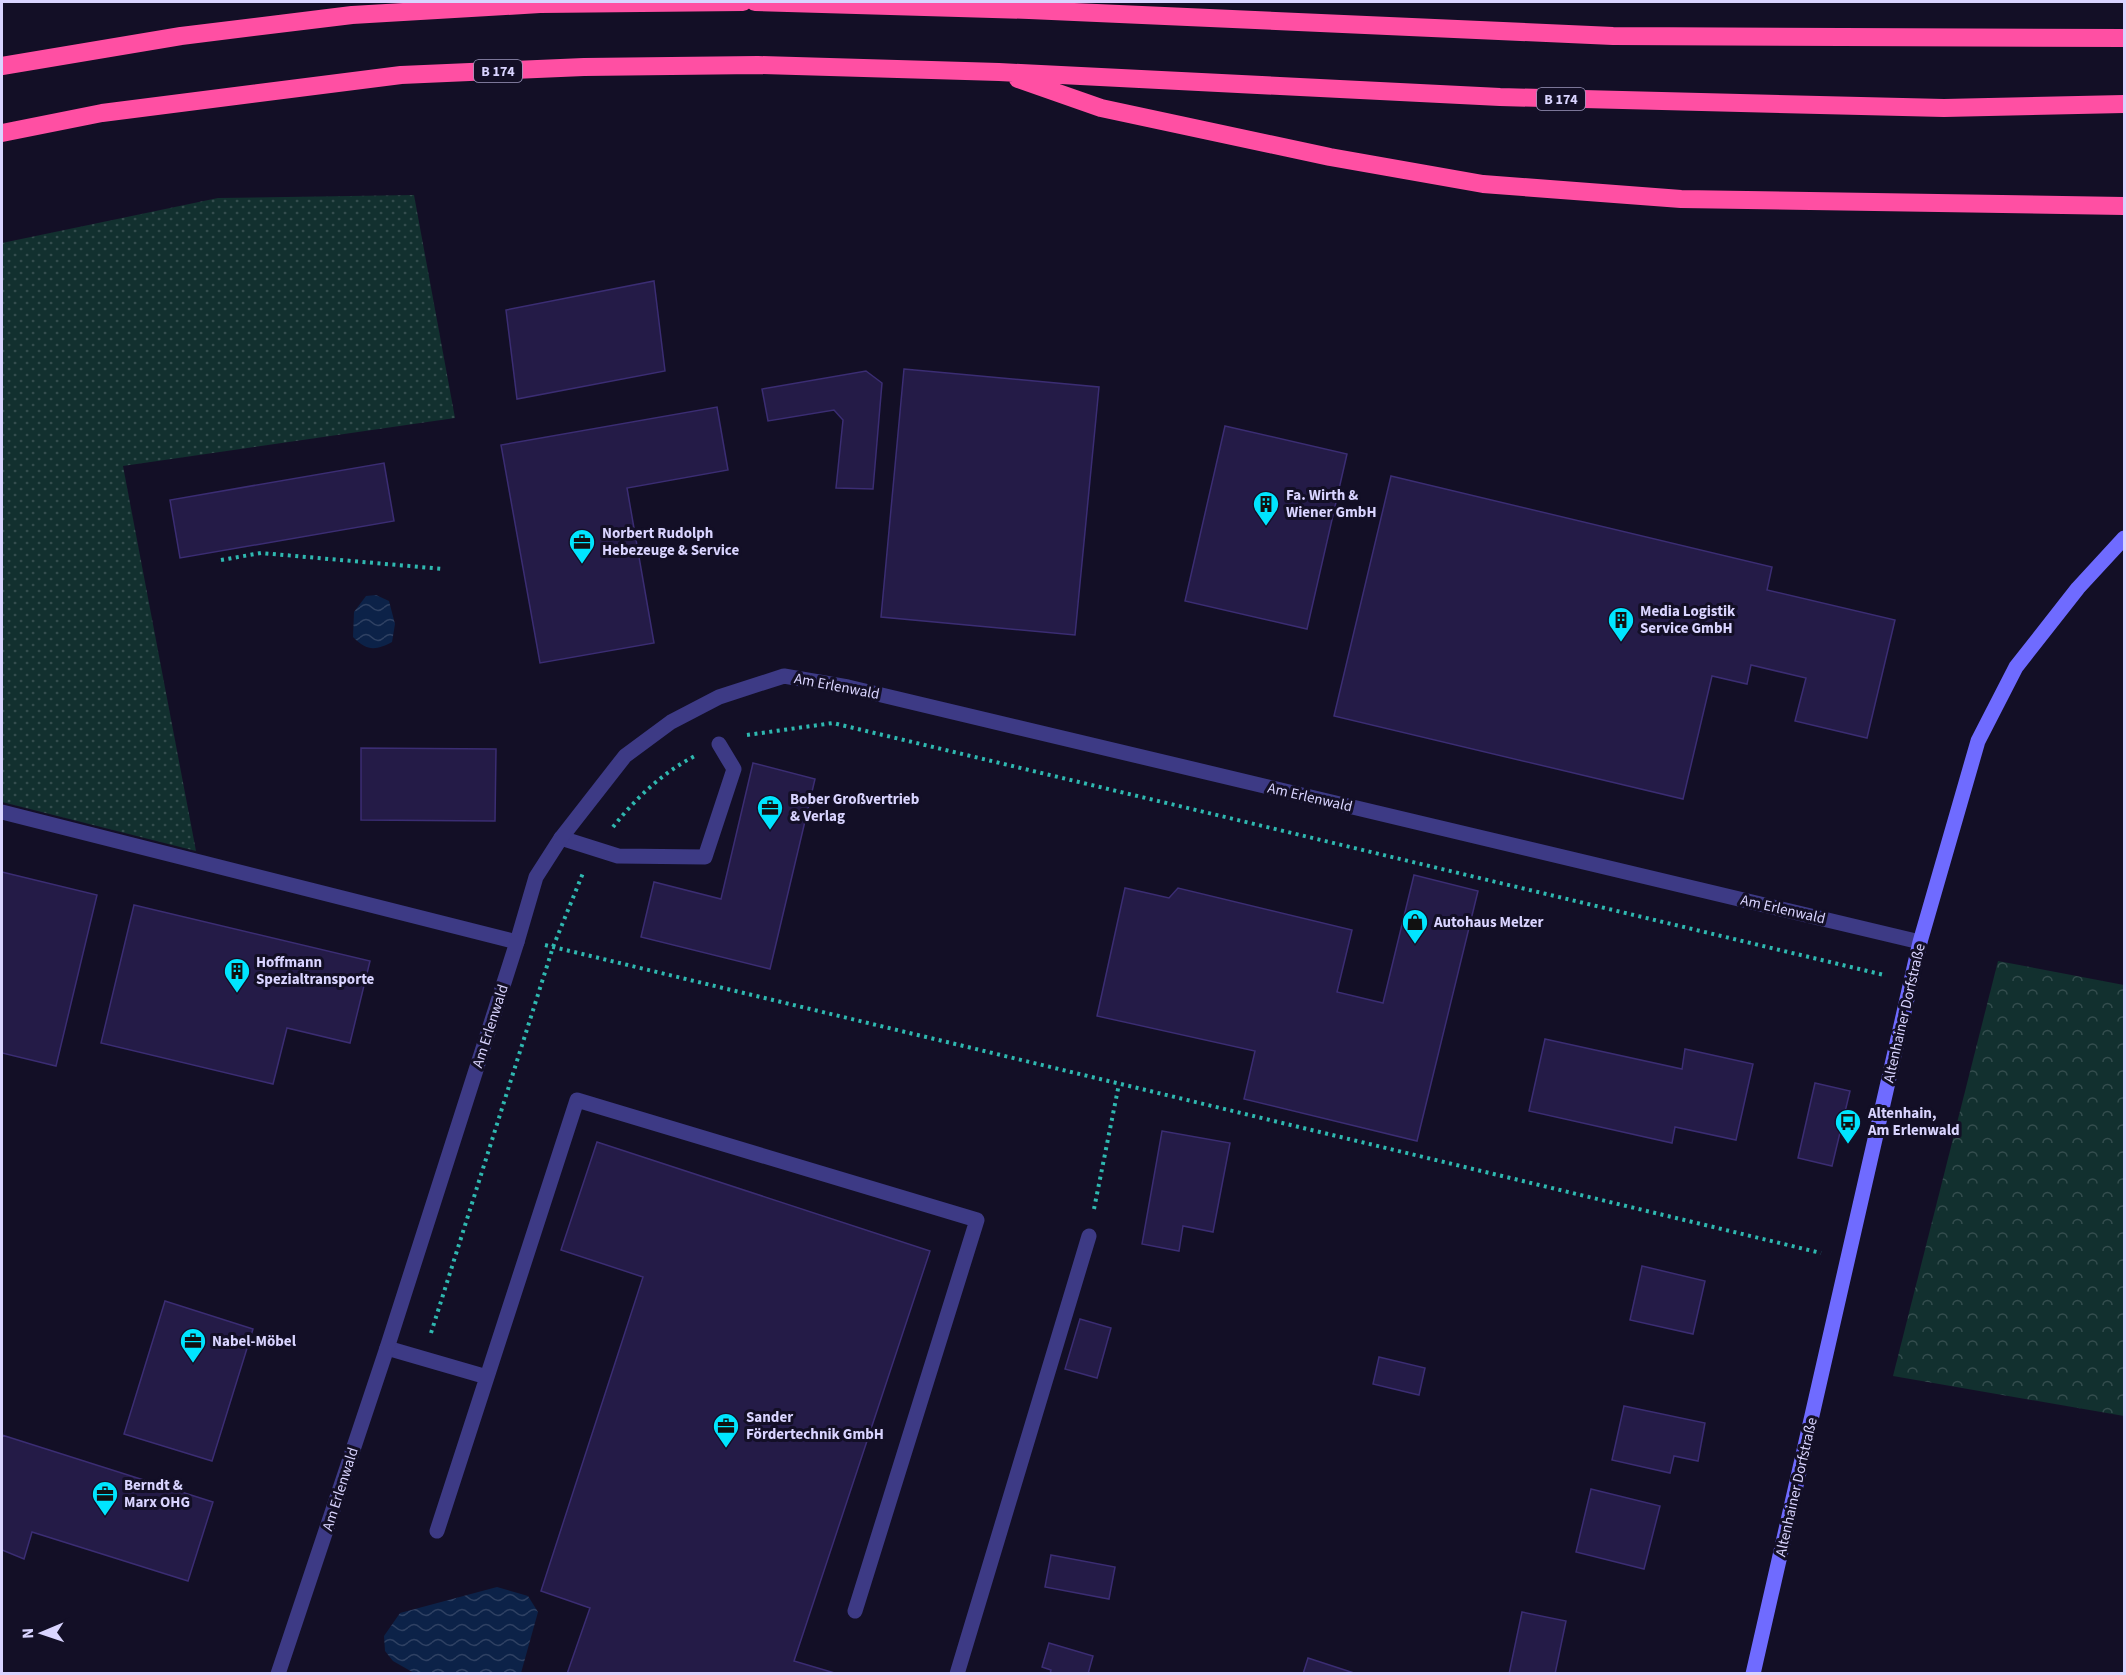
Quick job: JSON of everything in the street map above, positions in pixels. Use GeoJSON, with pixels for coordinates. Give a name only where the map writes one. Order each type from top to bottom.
{"type":"FeatureCollection","features":[{"type":"Feature","properties":{"kind":"highway"},"geometry":{"type":"LineString","coordinates":[[2,66],[181,36],[352,15],[540,4],[743,2]]}},
{"type":"Feature","properties":{"kind":"highway"},"geometry":{"type":"LineString","coordinates":[[755,2],[1029,10],[1613,36],[2124,38]]}},
{"type":"Feature","properties":{"kind":"highway"},"geometry":{"type":"LineString","coordinates":[[1029,10],[1097,2]]}},
{"type":"Feature","properties":{"kind":"highway","name":"B 174"},"geometry":{"type":"LineString","coordinates":[[2,134],[102,113],[401,75],[584,67],[758,64],[999,72],[1500,97],[1944,108],[2124,104]]}},
{"type":"Feature","properties":{"kind":"highway"},"geometry":{"type":"LineString","coordinates":[[999,72],[1101,108],[1330,157],[1484,184],[1681,199],[2124,206]]}},
{"type":"Feature","properties":{"kind":"street","name":"Altenhainer Dorfstraße"},"geometry":{"type":"LineString","coordinates":[[1753,1674],[1920,942],[1978,741],[2016,667],[2078,588],[2124,538]]}},
{"type":"Feature","properties":{"kind":"street","name":"Am Erlenwald"},"geometry":{"type":"LineString","coordinates":[[278,1674],[387,1348],[536,878],[561,838],[625,756],[671,722],[719,697],[784,676],[848,687],[1920,942]]}},
{"type":"Feature","properties":{"kind":"street"},"geometry":{"type":"LineString","coordinates":[[561,838],[618,856],[705,857],[734,769],[719,744]]}},
{"type":"Feature","properties":{"kind":"street"},"geometry":{"type":"LineString","coordinates":[[2,812],[518,940]]}},
{"type":"Feature","properties":{"kind":"street"},"geometry":{"type":"LineString","coordinates":[[437,1531],[577,1100],[977,1220],[855,1611]]}},
{"type":"Feature","properties":{"kind":"street"},"geometry":{"type":"LineString","coordinates":[[957,1674],[1089,1236]]}},
{"type":"Feature","properties":{"kind":"street"},"geometry":{"type":"LineString","coordinates":[[387,1348],[487,1377]]}},
{"type":"Feature","properties":{"kind":"path"},"geometry":{"type":"LineString","coordinates":[[221,560],[261,553],[443,569]]}},
{"type":"Feature","properties":{"kind":"path"},"geometry":{"type":"LineString","coordinates":[[423,1359],[553,947],[585,867],[595,848],[626,810],[676,766],[719,744],[752,733],[833,723],[1911,982]]}},
{"type":"Feature","properties":{"kind":"path"},"geometry":{"type":"LineString","coordinates":[[518,940],[1847,1259]]}},
{"type":"Feature","properties":{"kind":"path"},"geometry":{"type":"LineString","coordinates":[[1089,1236],[1119,1084]]}},
{"type":"Feature","properties":{"kind":"green space"},"geometry":{"type":"Polygon","coordinates":[[[414,195],[455,418],[123,466],[196,851],[2,802],[2,243],[218,198],[414,195]]]}},
{"type":"Feature","properties":{"kind":"green space"},"geometry":{"type":"Polygon","coordinates":[[[1998,961],[2124,985],[2124,1416],[1893,1376],[1998,961]]]}},
{"type":"Feature","properties":{"kind":"water"},"geometry":{"type":"Polygon","coordinates":[[[376,595],[389,601],[395,624],[392,642],[371,648],[353,637],[354,612],[366,596],[376,595]]]}},
{"type":"Feature","properties":{"kind":"water"},"geometry":{"type":"Polygon","coordinates":[[[497,1587],[528,1596],[538,1612],[521,1673],[414,1673],[393,1661],[385,1651],[384,1636],[400,1613],[497,1587]]]}},
{"type":"Feature","properties":{"kind":"building"},"geometry":{"type":"Polygon","coordinates":[[[654,281],[665,371],[517,399],[506,310],[654,281]]]}},
{"type":"Feature","properties":{"kind":"building"},"geometry":{"type":"Polygon","coordinates":[[[904,369],[1099,387],[1075,635],[881,617],[904,369]]]}},
{"type":"Feature","properties":{"kind":"building"},"geometry":{"type":"Polygon","coordinates":[[[866,371],[882,383],[873,489],[836,488],[843,420],[834,410],[768,421],[762,389],[866,371]]]}},
{"type":"Feature","properties":{"kind":"building","name":"Norbert Rudolph Hebezeuge & Service"},"geometry":{"type":"Polygon","coordinates":[[[717,407],[728,470],[627,488],[654,643],[540,663],[501,445],[717,407]]]}},
{"type":"Feature","properties":{"kind":"building","name":"Fa. Wirth & Wiener GmbH"},"geometry":{"type":"Polygon","coordinates":[[[1225,426],[1347,454],[1307,629],[1185,601],[1225,426]]]}},
{"type":"Feature","properties":{"kind":"building"},"geometry":{"type":"Polygon","coordinates":[[[384,463],[394,521],[180,558],[170,500],[384,463]]]}},
{"type":"Feature","properties":{"kind":"building","name":"Media Logistik Service GmbH"},"geometry":{"type":"Polygon","coordinates":[[[1391,476],[1772,567],[1767,590],[1895,620],[1867,738],[1795,721],[1806,678],[1751,665],[1747,684],[1712,676],[1683,799],[1334,716],[1391,476]]]}},
{"type":"Feature","properties":{"kind":"building"},"geometry":{"type":"Polygon","coordinates":[[[361,748],[496,749],[495,821],[361,820],[361,748]]]}},
{"type":"Feature","properties":{"kind":"building","name":"Bober Großvertrieb & Verlag"},"geometry":{"type":"Polygon","coordinates":[[[753,763],[815,779],[770,969],[641,937],[654,882],[721,899],[753,763]]]}},
{"type":"Feature","properties":{"kind":"building"},"geometry":{"type":"Polygon","coordinates":[[[2,872],[97,895],[56,1066],[2,1053],[2,872]]]}},
{"type":"Feature","properties":{"kind":"building"},"geometry":{"type":"Polygon","coordinates":[[[1414,875],[1478,891],[1417,1141],[1244,1099],[1255,1051],[1097,1016],[1125,888],[1169,898],[1178,888],[1352,930],[1337,992],[1383,1003],[1414,875]]]}},
{"type":"Feature","properties":{"kind":"building","name":"Hoffmann Spezialtransporte"},"geometry":{"type":"Polygon","coordinates":[[[134,905],[370,961],[350,1043],[287,1028],[273,1084],[101,1043],[134,905]]]}},
{"type":"Feature","properties":{"kind":"building"},"geometry":{"type":"Polygon","coordinates":[[[1545,1039],[1682,1069],[1685,1049],[1753,1064],[1736,1140],[1675,1127],[1672,1143],[1529,1111],[1545,1039]]]}},
{"type":"Feature","properties":{"kind":"building"},"geometry":{"type":"Polygon","coordinates":[[[1815,1083],[1850,1091],[1832,1166],[1798,1158],[1815,1083]]]}},
{"type":"Feature","properties":{"kind":"building"},"geometry":{"type":"Polygon","coordinates":[[[1162,1131],[1230,1143],[1213,1232],[1183,1226],[1179,1251],[1142,1244],[1162,1131]]]}},
{"type":"Feature","properties":{"kind":"building","name":"Sander Fördertechnik GmbH"},"geometry":{"type":"Polygon","coordinates":[[[597,1142],[930,1251],[794,1661],[838,1674],[567,1674],[590,1608],[541,1591],[643,1277],[561,1250],[597,1142]]]}},
{"type":"Feature","properties":{"kind":"building"},"geometry":{"type":"Polygon","coordinates":[[[1642,1266],[1705,1281],[1693,1334],[1630,1320],[1642,1266]]]}},
{"type":"Feature","properties":{"kind":"building","name":"Nabel-Möbel"},"geometry":{"type":"Polygon","coordinates":[[[165,1301],[253,1329],[212,1461],[124,1434],[165,1301]]]}},
{"type":"Feature","properties":{"kind":"building"},"geometry":{"type":"Polygon","coordinates":[[[1080,1319],[1111,1328],[1097,1378],[1065,1369],[1080,1319]]]}},
{"type":"Feature","properties":{"kind":"building"},"geometry":{"type":"Polygon","coordinates":[[[1379,1357],[1425,1368],[1419,1395],[1373,1384],[1379,1357]]]}},
{"type":"Feature","properties":{"kind":"building"},"geometry":{"type":"Polygon","coordinates":[[[1624,1406],[1705,1423],[1698,1461],[1674,1456],[1670,1473],[1612,1460],[1624,1406]]]}},
{"type":"Feature","properties":{"kind":"building","name":"Berndt & Marx OHG"},"geometry":{"type":"Polygon","coordinates":[[[2,1435],[213,1502],[188,1581],[32,1532],[24,1559],[2,1550],[2,1435]]]}},
{"type":"Feature","properties":{"kind":"building"},"geometry":{"type":"Polygon","coordinates":[[[1591,1489],[1660,1506],[1644,1569],[1576,1552],[1591,1489]]]}},
{"type":"Feature","properties":{"kind":"building"},"geometry":{"type":"Polygon","coordinates":[[[1051,1555],[1115,1567],[1109,1599],[1045,1587],[1051,1555]]]}},
{"type":"Feature","properties":{"kind":"building"},"geometry":{"type":"Polygon","coordinates":[[[1522,1612],[1566,1621],[1555,1674],[1509,1674],[1522,1612]]]}},
{"type":"Feature","properties":{"kind":"building"},"geometry":{"type":"Polygon","coordinates":[[[1049,1643],[1093,1656],[1088,1674],[1050,1674],[1051,1670],[1042,1667],[1049,1643]]]}},
{"type":"Feature","properties":{"kind":"building"},"geometry":{"type":"Polygon","coordinates":[[[1308,1658],[1357,1674],[1303,1674],[1308,1658]]]}},
{"type":"Feature","properties":{"kind":"place","name":"Fa. Wirth & Wiener GmbH"},"geometry":{"type":"Point","coordinates":[1266,527]}},
{"type":"Feature","properties":{"kind":"place","name":"Norbert Rudolph Hebezeuge & Service"},"geometry":{"type":"Point","coordinates":[582,565]}},
{"type":"Feature","properties":{"kind":"place","name":"Media Logistik Service GmbH"},"geometry":{"type":"Point","coordinates":[1621,643]}},
{"type":"Feature","properties":{"kind":"place","name":"Bober Großvertrieb & Verlag"},"geometry":{"type":"Point","coordinates":[770,831]}},
{"type":"Feature","properties":{"kind":"place","name":"Autohaus Melzer"},"geometry":{"type":"Point","coordinates":[1415,945]}},
{"type":"Feature","properties":{"kind":"place","name":"Hoffmann Spezialtransporte"},"geometry":{"type":"Point","coordinates":[237,994]}},
{"type":"Feature","properties":{"kind":"place","name":"Altenhain, Am Erlenwald"},"geometry":{"type":"Point","coordinates":[1848,1145]}},
{"type":"Feature","properties":{"kind":"place","name":"Nabel-Möbel"},"geometry":{"type":"Point","coordinates":[193,1364]}},
{"type":"Feature","properties":{"kind":"place","name":"Sander Fördertechnik GmbH"},"geometry":{"type":"Point","coordinates":[726,1449]}},
{"type":"Feature","properties":{"kind":"place","name":"Berndt & Marx OHG"},"geometry":{"type":"Point","coordinates":[105,1517]}}]}
